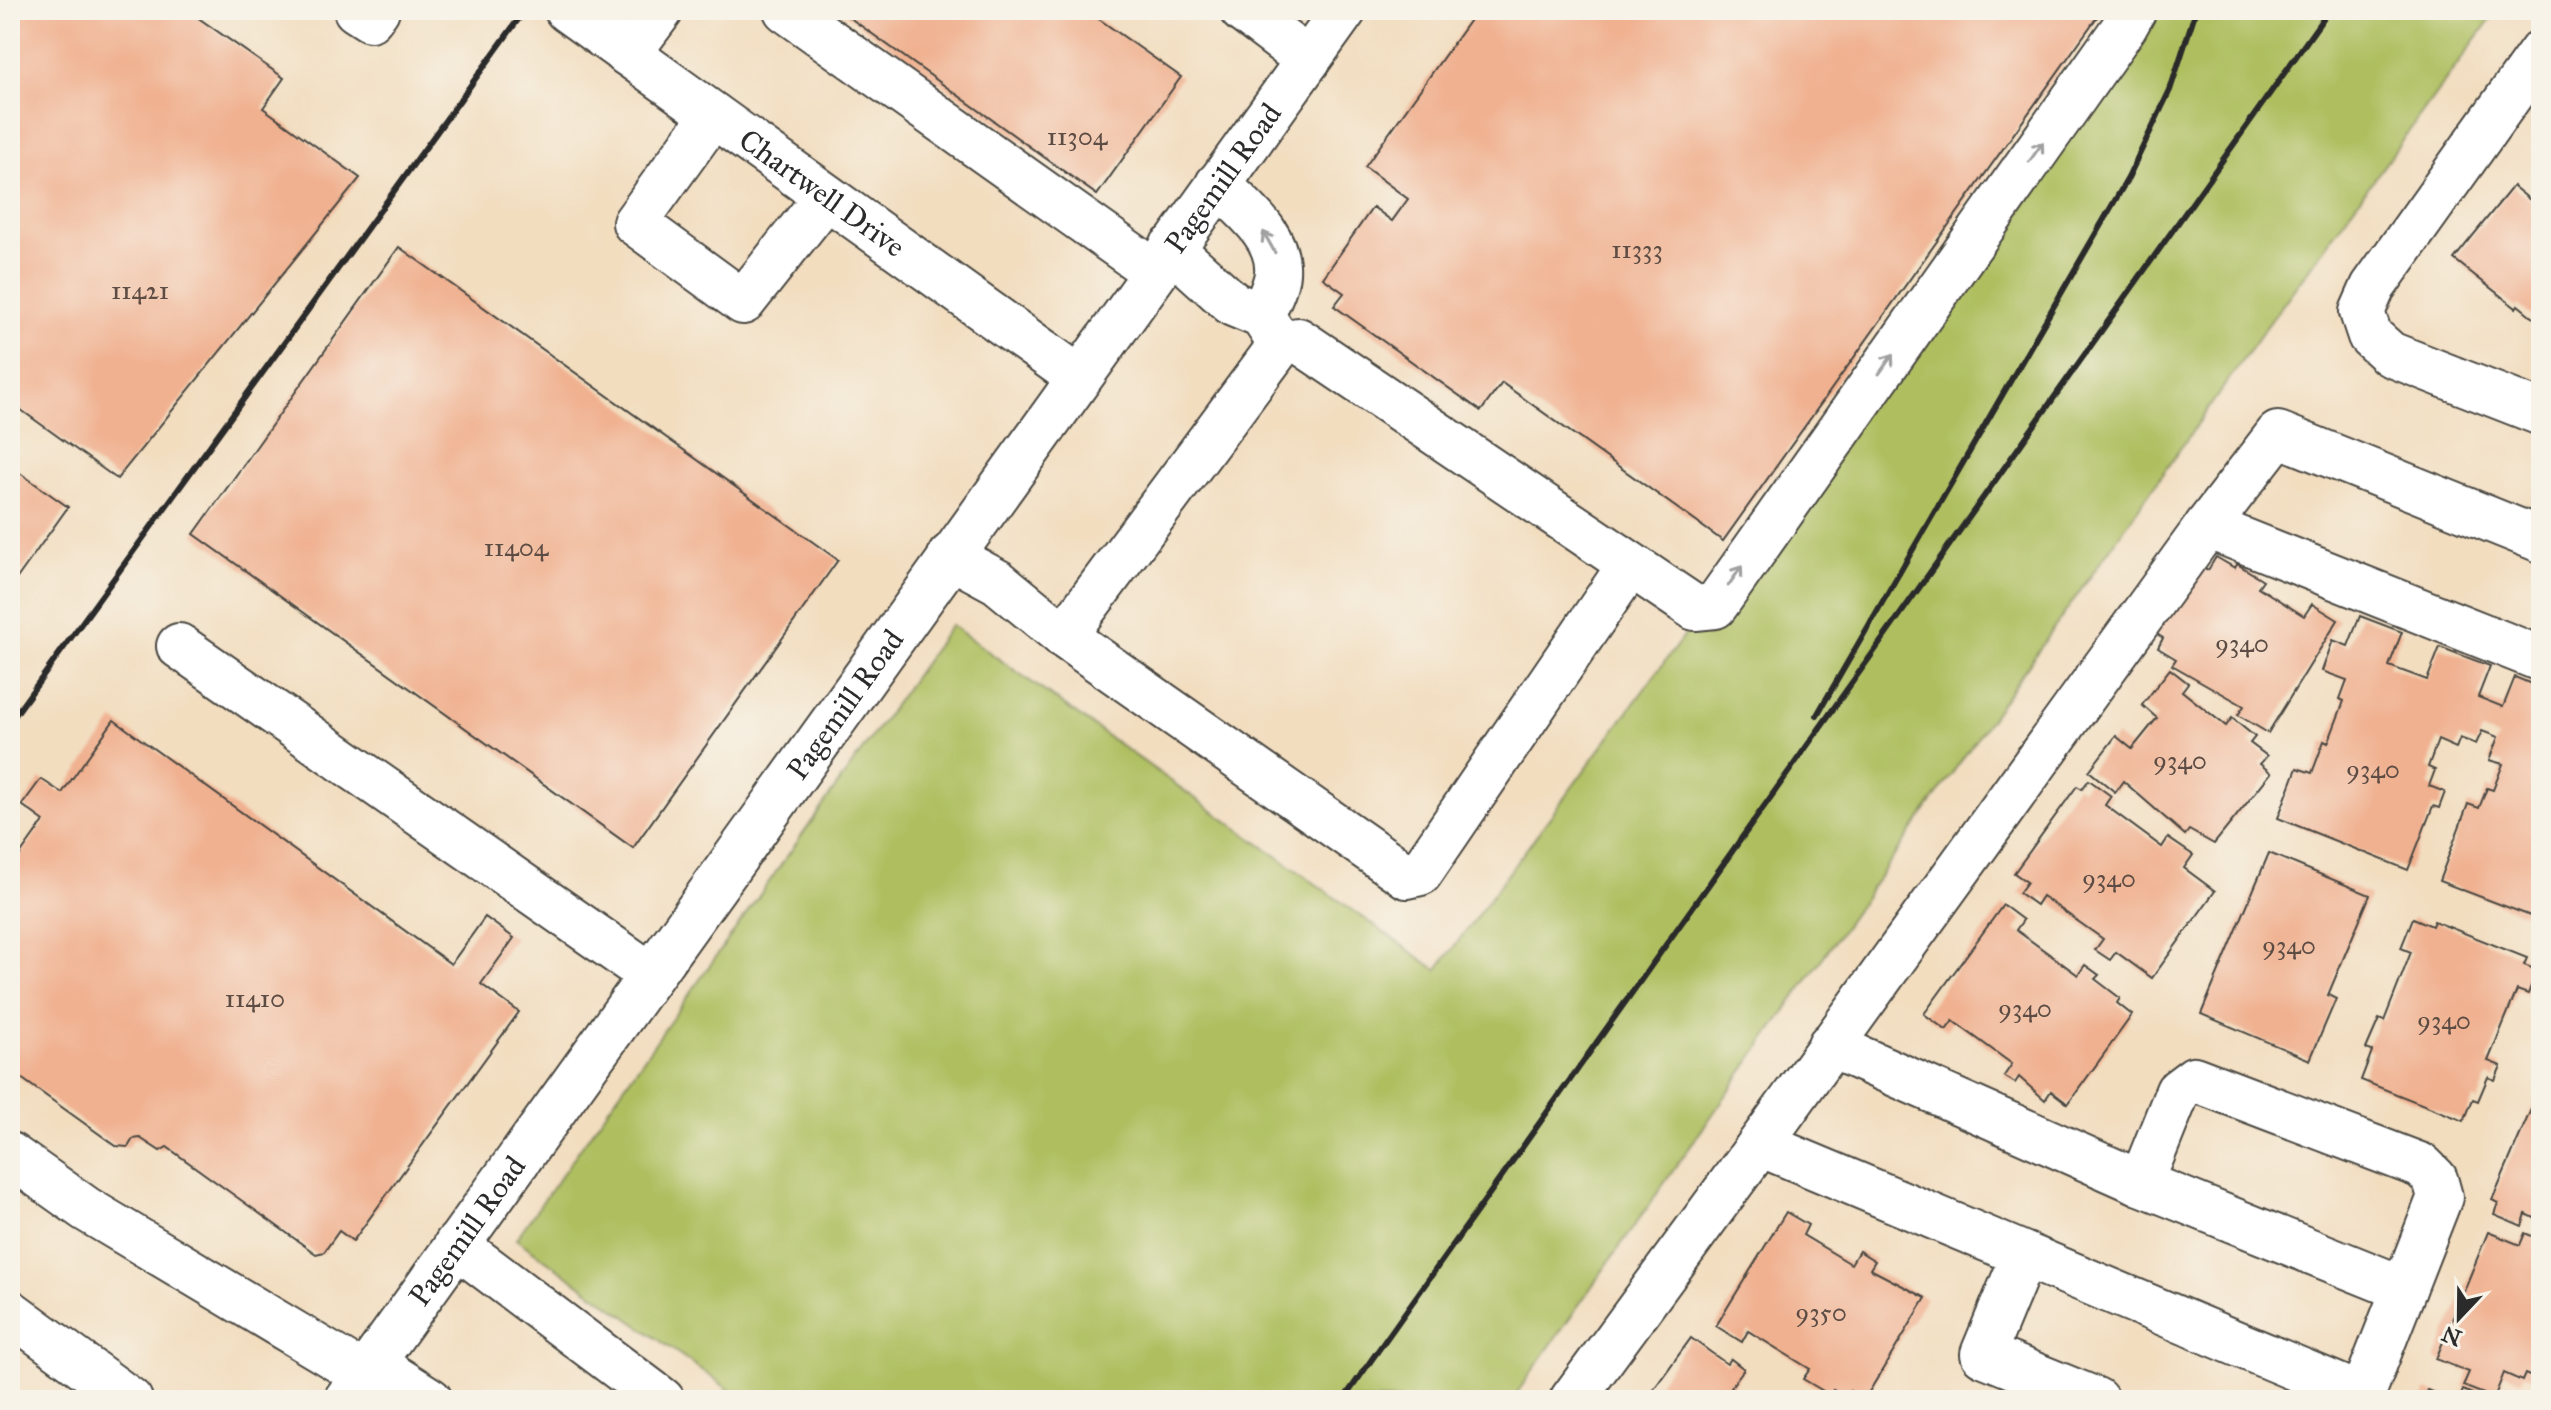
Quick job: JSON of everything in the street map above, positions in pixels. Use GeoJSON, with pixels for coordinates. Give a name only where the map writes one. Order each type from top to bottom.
{"type":"FeatureCollection","features":[{"type":"Feature","properties":{"kind":"street"},"geometry":{"type":"LineString","coordinates":[[356,10],[370,19],[377,10]]}},
{"type":"Feature","properties":{"kind":"street","name":"Chartwell Drive"},"geometry":{"type":"LineString","coordinates":[[567,10],[1078,377]]}},
{"type":"Feature","properties":{"kind":"street"},"geometry":{"type":"LineString","coordinates":[[628,54],[661,10]]}},
{"type":"Feature","properties":{"kind":"street"},"geometry":{"type":"LineString","coordinates":[[786,10],[1163,260],[1272,330],[1298,340],[1695,608],[1715,606],[2134,10]]}},
{"type":"Feature","properties":{"kind":"street"},"geometry":{"type":"LineString","coordinates":[[1242,10],[1308,60]]}},
{"type":"Feature","properties":{"kind":"street","name":"Pagemill Road"},"geometry":{"type":"LineString","coordinates":[[361,1379],[1344,10]]}},
{"type":"Feature","properties":{"kind":"street"},"geometry":{"type":"LineString","coordinates":[[2541,52],[2373,287],[2362,312],[2370,336],[2390,354],[2541,413]]}},
{"type":"Feature","properties":{"kind":"street"},"geometry":{"type":"LineString","coordinates":[[713,115],[635,223],[743,302],[826,197]]}},
{"type":"Feature","properties":{"kind":"street"},"geometry":{"type":"LineString","coordinates":[[1064,636],[1272,330],[1276,254],[1261,227],[1218,184]]}},
{"type":"Feature","properties":{"kind":"street"},"geometry":{"type":"LineString","coordinates":[[1572,1400],[2207,526],[2278,434],[2541,540]]}},
{"type":"Feature","properties":{"kind":"street"},"geometry":{"type":"LineString","coordinates":[[2207,526],[2541,659]]}},
{"type":"Feature","properties":{"kind":"street"},"geometry":{"type":"LineString","coordinates":[[950,556],[998,582],[1064,636],[1407,876],[1420,873],[1630,565]]}},
{"type":"Feature","properties":{"kind":"street"},"geometry":{"type":"LineString","coordinates":[[179,646],[651,975]]}},
{"type":"Feature","properties":{"kind":"street"},"geometry":{"type":"LineString","coordinates":[[1830,1045],[2141,1183],[2404,1289]]}},
{"type":"Feature","properties":{"kind":"street"},"geometry":{"type":"LineString","coordinates":[[1760,1144],[2362,1398],[2440,1197],[2435,1179],[2422,1166],[2194,1079],[2178,1091],[2141,1183]]}},
{"type":"Feature","properties":{"kind":"street"},"geometry":{"type":"LineString","coordinates":[[10,1155],[86,1209],[361,1379],[430,1400]]}},
{"type":"Feature","properties":{"kind":"street"},"geometry":{"type":"LineString","coordinates":[[456,1245],[662,1400]]}},
{"type":"Feature","properties":{"kind":"street"},"geometry":{"type":"LineString","coordinates":[[2024,1255],[1983,1354],[2096,1400]]}},
{"type":"Feature","properties":{"kind":"street"},"geometry":{"type":"LineString","coordinates":[[10,1312],[130,1400]]}},
{"type":"Feature","properties":{"kind":"green space"},"geometry":{"type":"Polygon","coordinates":[[[2146,10],[2497,10],[2246,355],[1512,1400],[744,1400],[516,1239],[951,625],[1437,970],[2146,10]]]}},
{"type":"Feature","properties":{"kind":"building"},"geometry":{"type":"Polygon","coordinates":[[[10,10],[187,10],[284,78],[263,108],[360,178],[117,479],[10,402],[10,10]]]}},
{"type":"Feature","properties":{"kind":"building"},"geometry":{"type":"Polygon","coordinates":[[[839,10],[1086,10],[1181,77],[1097,195],[839,10]]]}},
{"type":"Feature","properties":{"kind":"building"},"geometry":{"type":"Polygon","coordinates":[[[1477,10],[2102,10],[1723,541],[1502,383],[1481,411],[1334,306],[1344,293],[1323,278],[1373,207],[1392,221],[1408,199],[1365,167],[1477,10]]]}},
{"type":"Feature","properties":{"kind":"building"},"geometry":{"type":"Polygon","coordinates":[[[2513,186],[2541,209],[2541,324],[2454,259],[2513,186]]]}},
{"type":"Feature","properties":{"kind":"building"},"geometry":{"type":"Polygon","coordinates":[[[399,247],[838,560],[633,848],[194,534],[399,247]]]}},
{"type":"Feature","properties":{"kind":"building"},"geometry":{"type":"Polygon","coordinates":[[[10,466],[68,507],[10,588],[10,466]]]}},
{"type":"Feature","properties":{"kind":"building"},"geometry":{"type":"Polygon","coordinates":[[[2216,557],[2235,568],[2237,564],[2263,580],[2258,587],[2304,616],[2312,604],[2338,620],[2268,733],[2238,715],[2244,706],[2172,665],[2176,659],[2158,648],[2163,638],[2151,630],[2194,561],[2208,570],[2216,557]]]}},
{"type":"Feature","properties":{"kind":"building"},"geometry":{"type":"Polygon","coordinates":[[[2360,616],[2402,632],[2389,666],[2427,680],[2440,647],[2490,666],[2478,697],[2503,707],[2515,677],[2541,688],[2541,920],[2439,881],[2468,804],[2479,808],[2487,788],[2493,790],[2503,764],[2489,760],[2498,737],[2482,731],[2476,744],[2460,738],[2456,748],[2438,740],[2428,767],[2435,770],[2429,786],[2445,792],[2439,808],[2433,806],[2408,870],[2278,818],[2297,768],[2312,773],[2324,741],[2328,743],[2344,701],[2340,699],[2347,680],[2322,671],[2333,640],[2348,646],[2360,616]]]}},
{"type":"Feature","properties":{"kind":"building"},"geometry":{"type":"Polygon","coordinates":[[[2170,669],[2188,683],[2182,691],[2226,726],[2232,718],[2255,737],[2250,743],[2267,756],[2260,764],[2271,773],[2214,844],[2189,830],[2185,835],[2123,781],[2115,792],[2089,771],[2116,736],[2132,749],[2157,718],[2142,705],[2170,669]]]}},
{"type":"Feature","properties":{"kind":"building"},"geometry":{"type":"Polygon","coordinates":[[[114,720],[451,964],[485,917],[514,938],[481,984],[519,1012],[353,1241],[339,1231],[324,1252],[316,1254],[167,1147],[160,1151],[140,1138],[133,1139],[128,1147],[116,1146],[10,1070],[10,869],[44,821],[22,805],[41,779],[62,793],[114,720]]]}},
{"type":"Feature","properties":{"kind":"building"},"geometry":{"type":"Polygon","coordinates":[[[2089,780],[2111,796],[2105,805],[2162,847],[2168,838],[2193,855],[2184,868],[2215,891],[2152,978],[2116,952],[2110,960],[2095,950],[2103,939],[2042,896],[2036,905],[2019,893],[2027,882],[2014,873],[2077,786],[2082,789],[2089,780]]]}},
{"type":"Feature","properties":{"kind":"building"},"geometry":{"type":"Polygon","coordinates":[[[2269,853],[2370,895],[2328,995],[2336,999],[2310,1060],[2201,1014],[2269,853]]]}},
{"type":"Feature","properties":{"kind":"building"},"geometry":{"type":"Polygon","coordinates":[[[2003,905],[2023,920],[2016,930],[2078,975],[2085,965],[2099,975],[2095,979],[2120,998],[2117,1003],[2132,1015],[2068,1104],[2051,1091],[2045,1100],[2019,1077],[2015,1083],[2004,1076],[2012,1064],[1953,1021],[1946,1030],[1924,1014],[2003,905]]]}},
{"type":"Feature","properties":{"kind":"building"},"geometry":{"type":"Polygon","coordinates":[[[2413,918],[2432,926],[2434,921],[2527,958],[2524,965],[2537,970],[2528,994],[2517,990],[2488,1061],[2501,1066],[2495,1080],[2488,1077],[2478,1101],[2473,1099],[2464,1121],[2361,1080],[2372,1051],[2366,1049],[2379,1019],[2384,1021],[2411,952],[2401,948],[2413,918]]]}},
{"type":"Feature","properties":{"kind":"building"},"geometry":{"type":"Polygon","coordinates":[[[2541,1095],[2541,1221],[2526,1214],[2522,1226],[2494,1214],[2498,1203],[2492,1200],[2535,1100],[2538,1102],[2541,1095]]]}},
{"type":"Feature","properties":{"kind":"building"},"geometry":{"type":"Polygon","coordinates":[[[1786,1212],[1808,1225],[1803,1235],[1851,1264],[1859,1251],[1875,1261],[1870,1269],[1926,1298],[1864,1400],[1850,1391],[1846,1398],[1833,1390],[1830,1395],[1803,1379],[1810,1369],[1748,1331],[1742,1342],[1716,1326],[1786,1212]]]}},
{"type":"Feature","properties":{"kind":"building"},"geometry":{"type":"Polygon","coordinates":[[[2488,1232],[2520,1245],[2525,1233],[2541,1240],[2541,1381],[2525,1374],[2522,1381],[2504,1373],[2494,1398],[2463,1386],[2469,1372],[2436,1359],[2488,1232]]]}},
{"type":"Feature","properties":{"kind":"building"},"geometry":{"type":"Polygon","coordinates":[[[1691,1338],[1727,1364],[1731,1359],[1744,1369],[1731,1387],[1747,1400],[1646,1400],[1691,1338]]]}},
{"type":"Feature","properties":{"kind":"building"},"geometry":{"type":"Polygon","coordinates":[[[2427,1390],[2452,1400],[2423,1400],[2427,1390]]]}},
{"type":"Feature","properties":{"kind":"building"},"geometry":{"type":"Polygon","coordinates":[[[2463,1390],[2486,1400],[2459,1400],[2463,1390]]]}},
{"type":"Feature","properties":{"kind":"railway"},"geometry":{"type":"LineString","coordinates":[[10,722],[525,10]]}},
{"type":"Feature","properties":{"kind":"railway"},"geometry":{"type":"LineString","coordinates":[[1817,715],[2128,178],[2170,90],[2196,10]]}},
{"type":"Feature","properties":{"kind":"railway"},"geometry":{"type":"LineString","coordinates":[[1343,1400],[2329,10]]}}]}
